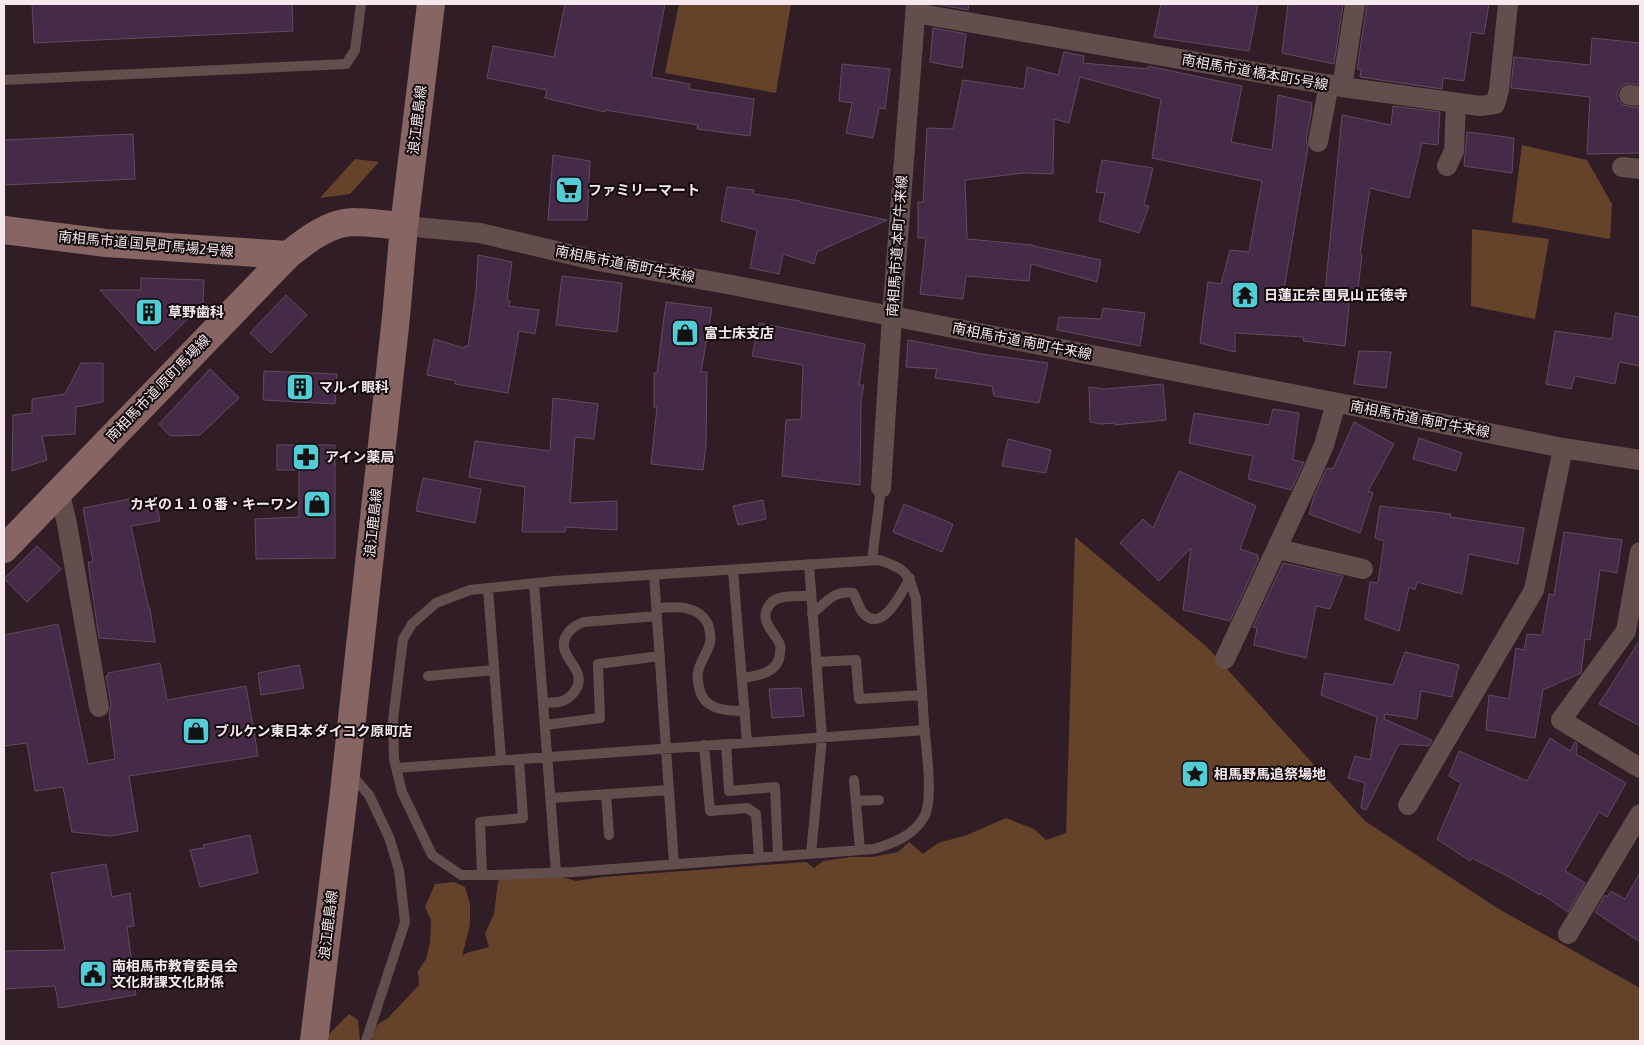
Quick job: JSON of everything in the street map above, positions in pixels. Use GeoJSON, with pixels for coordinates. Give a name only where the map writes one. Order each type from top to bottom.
{"type":"FeatureCollection","features":[{"type":"Feature","properties":{"kind":"main road","name":"浪江鹿島線"},"geometry":{"type":"LineString","coordinates":[[314,1041],[346,769],[396,317],[404,226],[430,4]]}},
{"type":"Feature","properties":{"kind":"main road","name":"南相馬市道 原町馬場線"},"geometry":{"type":"LineString","coordinates":[[4,549],[288,255],[309,238],[330,227],[352,222],[404,226]]}},
{"type":"Feature","properties":{"kind":"main road","name":"南相馬市道 国見町馬場2号線"},"geometry":{"type":"LineString","coordinates":[[4,230],[106,243],[288,255]]}},
{"type":"Feature","properties":{"kind":"street"},"geometry":{"type":"LineString","coordinates":[[1318,142],[1335,85],[1355,4]]}},
{"type":"Feature","properties":{"kind":"street","name":"南相馬市道 橋本町5号線"},"geometry":{"type":"LineString","coordinates":[[915,8],[1335,85],[1480,106],[1495,104],[1499,90],[1508,4]]}},
{"type":"Feature","properties":{"kind":"street","name":"南相馬市道 本町牛来線"},"geometry":{"type":"LineString","coordinates":[[881,488],[915,8]]}},
{"type":"Feature","properties":{"kind":"street"},"geometry":{"type":"LineString","coordinates":[[1447,166],[1454,151],[1456,103]]}},
{"type":"Feature","properties":{"kind":"street","name":"南相馬市道 南町牛来線"},"geometry":{"type":"LineString","coordinates":[[404,226],[480,233],[581,257],[732,284],[1564,448],[1640,460]]}},
{"type":"Feature","properties":{"kind":"street"},"geometry":{"type":"LineString","coordinates":[[1225,659],[1278,549],[1324,444],[1336,403]]}},
{"type":"Feature","properties":{"kind":"street"},"geometry":{"type":"LineString","coordinates":[[1408,806],[1534,590],[1564,448]]}},
{"type":"Feature","properties":{"kind":"street"},"geometry":{"type":"LineString","coordinates":[[59,490],[67,524],[99,707]]}},
{"type":"Feature","properties":{"kind":"street"},"geometry":{"type":"LineString","coordinates":[[1278,549],[1363,569]]}},
{"type":"Feature","properties":{"kind":"street"},"geometry":{"type":"LineString","coordinates":[[1640,552],[1626,631],[1561,720],[1640,768]]}},
{"type":"Feature","properties":{"kind":"street"},"geometry":{"type":"LineString","coordinates":[[1568,934],[1640,814]]}},
{"type":"Feature","properties":{"kind":"lane"},"geometry":{"type":"LineString","coordinates":[[4,80],[346,64],[355,50],[361,4]]}},
{"type":"Feature","properties":{"kind":"lane"},"geometry":{"type":"LineString","coordinates":[[872,560],[881,488]]}},
{"type":"Feature","properties":{"kind":"lane"},"geometry":{"type":"LineString","coordinates":[[872,560],[879,560],[896,566],[910,578],[916,598],[928,763],[928,803],[925,816],[911,833],[897,842],[874,850],[556,872],[461,875],[432,855],[402,792],[394,759],[393,720],[404,639],[412,624],[436,603],[470,590],[488,588],[872,560]]}},
{"type":"Feature","properties":{"kind":"lane"},"geometry":{"type":"LineString","coordinates":[[809,564],[822,738],[811,854]]}},
{"type":"Feature","properties":{"kind":"lane"},"geometry":{"type":"LineString","coordinates":[[733,570],[747,743]]}},
{"type":"Feature","properties":{"kind":"lane"},"geometry":{"type":"LineString","coordinates":[[654,575],[674,864]]}},
{"type":"Feature","properties":{"kind":"lane"},"geometry":{"type":"LineString","coordinates":[[812,614],[838,593],[845,592],[853,593],[858,599],[860,608],[869,618],[876,619],[892,610],[910,578]]}},
{"type":"Feature","properties":{"kind":"lane"},"geometry":{"type":"LineString","coordinates":[[534,584],[556,872]]}},
{"type":"Feature","properties":{"kind":"lane"},"geometry":{"type":"LineString","coordinates":[[488,588],[501,760]]}},
{"type":"Feature","properties":{"kind":"lane"},"geometry":{"type":"LineString","coordinates":[[742,678],[758,675],[775,667],[780,657],[780,646],[766,620],[766,610],[771,602],[780,598],[811,596]]}},
{"type":"Feature","properties":{"kind":"lane"},"geometry":{"type":"LineString","coordinates":[[543,703],[559,702],[570,698],[579,683],[578,674],[565,651],[568,632],[575,625],[679,607],[695,610],[704,617],[710,628],[710,641],[697,673],[700,694],[707,704],[716,709],[744,711]]}},
{"type":"Feature","properties":{"kind":"lane"},"geometry":{"type":"LineString","coordinates":[[545,725],[600,718],[598,664],[660,656]]}},
{"type":"Feature","properties":{"kind":"lane"},"geometry":{"type":"LineString","coordinates":[[816,662],[856,660],[859,699],[922,695]]}},
{"type":"Feature","properties":{"kind":"lane"},"geometry":{"type":"LineString","coordinates":[[428,676],[494,670]]}},
{"type":"Feature","properties":{"kind":"lane"},"geometry":{"type":"LineString","coordinates":[[396,768],[925,730]]}},
{"type":"Feature","properties":{"kind":"lane"},"geometry":{"type":"LineString","coordinates":[[726,744],[729,790],[775,787],[778,856]]}},
{"type":"Feature","properties":{"kind":"lane"},"geometry":{"type":"LineString","coordinates":[[704,745],[710,811],[747,808],[756,814],[760,858]]}},
{"type":"Feature","properties":{"kind":"lane"},"geometry":{"type":"LineString","coordinates":[[482,875],[480,822],[523,818],[519,758]]}},
{"type":"Feature","properties":{"kind":"lane"},"geometry":{"type":"LineString","coordinates":[[346,769],[368,795],[389,838],[399,870],[404,914],[404,922],[366,1041]]}},
{"type":"Feature","properties":{"kind":"lane"},"geometry":{"type":"LineString","coordinates":[[854,780],[860,850]]}},
{"type":"Feature","properties":{"kind":"lane"},"geometry":{"type":"LineString","coordinates":[[551,798],[669,790]]}},
{"type":"Feature","properties":{"kind":"lane"},"geometry":{"type":"LineString","coordinates":[[606,794],[609,835]]}},
{"type":"Feature","properties":{"kind":"lane"},"geometry":{"type":"LineString","coordinates":[[856,801],[879,800]]}},
{"type":"Feature","properties":{"kind":"shaded area"},"geometry":{"type":"Polygon","coordinates":[[[679,4],[791,4],[776,93],[665,73],[679,4]]]}},
{"type":"Feature","properties":{"kind":"shaded area"},"geometry":{"type":"Polygon","coordinates":[[[1522,145],[1587,160],[1612,204],[1610,239],[1512,222],[1522,145]]]}},
{"type":"Feature","properties":{"kind":"shaded area"},"geometry":{"type":"Polygon","coordinates":[[[355,159],[379,162],[350,194],[320,198],[355,159]]]}},
{"type":"Feature","properties":{"kind":"shaded area"},"geometry":{"type":"Polygon","coordinates":[[[1472,229],[1549,239],[1535,319],[1471,306],[1472,229]]]}},
{"type":"Feature","properties":{"kind":"shaded area","name":"相馬野馬追祭場地"},"geometry":{"type":"Polygon","coordinates":[[[1075,537],[1207,647],[1365,821],[1497,908],[1640,988],[1640,1041],[375,1041],[371,1038],[378,1024],[388,1018],[419,985],[418,971],[426,959],[430,943],[431,920],[425,907],[435,884],[454,882],[465,887],[470,904],[470,925],[462,956],[466,953],[489,947],[485,934],[494,914],[498,881],[528,868],[576,881],[602,877],[806,862],[814,868],[823,861],[851,857],[872,857],[898,852],[909,842],[923,854],[938,843],[967,835],[1006,818],[1034,829],[1046,840],[1066,833],[1075,537]]]}},
{"type":"Feature","properties":{"kind":"shaded area"},"geometry":{"type":"Polygon","coordinates":[[[349,1014],[358,1020],[360,1041],[324,1041],[324,1039],[349,1014]]]}},
{"type":"Feature","properties":{"kind":"building"},"geometry":{"type":"Polygon","coordinates":[[[32,4],[292,4],[293,31],[34,43],[32,4]]]}},
{"type":"Feature","properties":{"kind":"building"},"geometry":{"type":"Polygon","coordinates":[[[565,4],[665,4],[651,77],[690,84],[689,89],[754,99],[750,136],[697,129],[698,125],[605,110],[605,112],[545,98],[547,90],[487,78],[493,46],[554,57],[565,4]]]}},
{"type":"Feature","properties":{"kind":"building"},"geometry":{"type":"Polygon","coordinates":[[[935,4],[969,4],[968,10],[935,4]]]}},
{"type":"Feature","properties":{"kind":"building"},"geometry":{"type":"Polygon","coordinates":[[[1161,4],[1258,4],[1249,51],[1154,37],[1161,4]]]}},
{"type":"Feature","properties":{"kind":"building"},"geometry":{"type":"Polygon","coordinates":[[[1288,4],[1343,4],[1334,64],[1282,53],[1288,4]]]}},
{"type":"Feature","properties":{"kind":"building"},"geometry":{"type":"Polygon","coordinates":[[[1367,4],[1489,4],[1484,34],[1471,32],[1464,81],[1443,78],[1442,89],[1360,77],[1361,70],[1357,69],[1367,4]]]}},
{"type":"Feature","properties":{"kind":"building"},"geometry":{"type":"Polygon","coordinates":[[[933,28],[966,34],[962,68],[930,62],[933,28]]]}},
{"type":"Feature","properties":{"kind":"building"},"geometry":{"type":"Polygon","coordinates":[[[1592,38],[1640,43],[1640,84],[1624,84],[1617,94],[1618,100],[1623,105],[1640,108],[1640,153],[1587,154],[1590,97],[1511,88],[1514,57],[1590,65],[1592,38]]]}},
{"type":"Feature","properties":{"kind":"building"},"geometry":{"type":"Polygon","coordinates":[[[1064,52],[1084,56],[1083,63],[1148,69],[1148,66],[1242,86],[1231,142],[1272,150],[1278,95],[1312,103],[1306,140],[1308,147],[1283,295],[1324,303],[1342,115],[1391,125],[1393,106],[1440,112],[1438,145],[1422,143],[1409,198],[1370,188],[1360,254],[1362,255],[1357,297],[1350,295],[1345,346],[1303,341],[1304,337],[1235,333],[1235,352],[1200,343],[1208,282],[1221,284],[1230,250],[1249,252],[1262,181],[1152,158],[1161,99],[1080,77],[1069,123],[1054,119],[1053,174],[1024,173],[965,180],[967,239],[1033,245],[1101,260],[1097,282],[1031,264],[1029,281],[966,276],[963,299],[920,294],[926,238],[918,238],[918,202],[923,202],[927,128],[953,129],[963,80],[1024,89],[1027,67],[1058,75],[1064,52]]]}},
{"type":"Feature","properties":{"kind":"building"},"geometry":{"type":"Polygon","coordinates":[[[842,64],[890,69],[885,109],[879,108],[873,138],[846,133],[852,103],[839,101],[842,64]]]}},
{"type":"Feature","properties":{"kind":"building"},"geometry":{"type":"Polygon","coordinates":[[[1467,132],[1514,138],[1512,173],[1464,166],[1467,132]]]}},
{"type":"Feature","properties":{"kind":"building"},"geometry":{"type":"Polygon","coordinates":[[[133,134],[135,179],[4,185],[4,140],[133,134]]]}},
{"type":"Feature","properties":{"kind":"building","name":"ファミリーマート"},"geometry":{"type":"Polygon","coordinates":[[[553,155],[590,161],[587,220],[548,220],[553,155]]]}},
{"type":"Feature","properties":{"kind":"building"},"geometry":{"type":"Polygon","coordinates":[[[1102,160],[1153,168],[1144,205],[1149,206],[1139,233],[1099,221],[1105,193],[1096,192],[1102,160]]]}},
{"type":"Feature","properties":{"kind":"building"},"geometry":{"type":"Polygon","coordinates":[[[727,187],[754,190],[753,194],[800,201],[887,220],[817,252],[814,264],[783,254],[779,274],[750,268],[757,230],[721,221],[727,187]]]}},
{"type":"Feature","properties":{"kind":"building"},"geometry":{"type":"Polygon","coordinates":[[[478,255],[512,262],[507,300],[510,301],[509,306],[539,310],[535,334],[519,331],[508,393],[455,384],[456,381],[427,375],[434,339],[464,348],[465,346],[468,347],[476,291],[478,255]]]}},
{"type":"Feature","properties":{"kind":"building"},"geometry":{"type":"Polygon","coordinates":[[[562,276],[622,283],[617,332],[556,325],[562,276]]]}},
{"type":"Feature","properties":{"kind":"building","name":"草野歯科"},"geometry":{"type":"Polygon","coordinates":[[[141,278],[204,280],[203,304],[155,351],[100,290],[141,290],[141,278]]]}},
{"type":"Feature","properties":{"kind":"building"},"geometry":{"type":"Polygon","coordinates":[[[286,295],[307,315],[271,353],[250,333],[286,295]]]}},
{"type":"Feature","properties":{"kind":"building"},"geometry":{"type":"Polygon","coordinates":[[[666,302],[712,308],[701,372],[707,372],[706,445],[703,470],[651,464],[657,407],[654,407],[654,373],[657,373],[666,302]]]}},
{"type":"Feature","properties":{"kind":"building"},"geometry":{"type":"Polygon","coordinates":[[[1103,308],[1145,313],[1140,346],[1057,330],[1059,317],[1101,319],[1103,308]]]}},
{"type":"Feature","properties":{"kind":"building"},"geometry":{"type":"Polygon","coordinates":[[[1615,313],[1640,317],[1640,366],[1619,362],[1615,384],[1575,376],[1571,389],[1546,384],[1555,331],[1612,339],[1615,313]]]}},
{"type":"Feature","properties":{"kind":"building"},"geometry":{"type":"Polygon","coordinates":[[[759,323],[865,344],[859,385],[864,385],[861,400],[860,485],[782,476],[786,420],[801,419],[803,365],[752,356],[759,323]]]}},
{"type":"Feature","properties":{"kind":"building"},"geometry":{"type":"Polygon","coordinates":[[[908,340],[982,354],[1048,363],[1039,403],[994,396],[992,386],[935,378],[937,369],[906,367],[908,340]]]}},
{"type":"Feature","properties":{"kind":"building"},"geometry":{"type":"Polygon","coordinates":[[[1359,351],[1391,352],[1386,388],[1354,384],[1359,351]]]}},
{"type":"Feature","properties":{"kind":"building"},"geometry":{"type":"Polygon","coordinates":[[[81,363],[103,363],[103,402],[76,407],[75,434],[42,436],[47,460],[12,471],[13,415],[32,413],[32,399],[65,394],[81,363]]]}},
{"type":"Feature","properties":{"kind":"building"},"geometry":{"type":"Polygon","coordinates":[[[210,369],[239,398],[200,435],[170,436],[159,424],[210,369]]]}},
{"type":"Feature","properties":{"kind":"building","name":"マルイ眼科"},"geometry":{"type":"Polygon","coordinates":[[[264,371],[337,374],[335,404],[263,400],[264,371]]]}},
{"type":"Feature","properties":{"kind":"building"},"geometry":{"type":"Polygon","coordinates":[[[1163,384],[1166,420],[1115,425],[1115,423],[1101,424],[1090,422],[1089,387],[1104,389],[1163,384]]]}},
{"type":"Feature","properties":{"kind":"building"},"geometry":{"type":"Polygon","coordinates":[[[553,398],[598,404],[594,439],[575,437],[570,503],[617,501],[617,530],[566,527],[565,532],[522,532],[525,487],[469,477],[475,441],[550,451],[553,398]]]}},
{"type":"Feature","properties":{"kind":"building"},"geometry":{"type":"Polygon","coordinates":[[[1273,409],[1299,413],[1293,460],[1304,462],[1291,490],[1248,479],[1253,456],[1189,443],[1194,413],[1269,425],[1273,409]]]}},
{"type":"Feature","properties":{"kind":"building"},"geometry":{"type":"Polygon","coordinates":[[[1354,422],[1394,444],[1368,491],[1373,493],[1360,533],[1309,514],[1314,496],[1327,468],[1333,469],[1354,422]]]}},
{"type":"Feature","properties":{"kind":"building"},"geometry":{"type":"Polygon","coordinates":[[[1419,438],[1462,453],[1456,471],[1413,459],[1419,438]]]}},
{"type":"Feature","properties":{"kind":"building"},"geometry":{"type":"Polygon","coordinates":[[[1008,439],[1051,450],[1046,473],[1002,466],[1008,439]]]}},
{"type":"Feature","properties":{"kind":"building"},"geometry":{"type":"Polygon","coordinates":[[[277,445],[335,445],[335,558],[256,559],[255,519],[299,517],[299,470],[277,470],[277,445]]]}},
{"type":"Feature","properties":{"kind":"building"},"geometry":{"type":"Polygon","coordinates":[[[1179,471],[1256,506],[1240,549],[1258,555],[1257,558],[1259,558],[1230,621],[1183,610],[1191,548],[1159,581],[1120,543],[1143,519],[1153,528],[1179,471]]]}},
{"type":"Feature","properties":{"kind":"building"},"geometry":{"type":"Polygon","coordinates":[[[423,478],[481,489],[475,523],[416,511],[423,478]]]}},
{"type":"Feature","properties":{"kind":"building"},"geometry":{"type":"Polygon","coordinates":[[[129,499],[156,501],[160,521],[131,526],[150,609],[155,642],[99,638],[88,562],[93,562],[83,508],[129,499]]]}},
{"type":"Feature","properties":{"kind":"building"},"geometry":{"type":"Polygon","coordinates":[[[763,500],[766,519],[738,525],[733,506],[763,500]]]}},
{"type":"Feature","properties":{"kind":"building"},"geometry":{"type":"Polygon","coordinates":[[[904,504],[953,524],[942,552],[893,532],[904,504]]]}},
{"type":"Feature","properties":{"kind":"building"},"geometry":{"type":"Polygon","coordinates":[[[1380,506],[1451,514],[1450,517],[1524,528],[1518,564],[1469,554],[1462,594],[1417,582],[1415,590],[1409,587],[1399,631],[1365,619],[1370,582],[1378,583],[1384,541],[1375,538],[1380,506]]]}},
{"type":"Feature","properties":{"kind":"building"},"geometry":{"type":"Polygon","coordinates":[[[1564,532],[1622,540],[1617,573],[1600,570],[1590,640],[1585,639],[1581,673],[1543,690],[1535,738],[1486,730],[1489,695],[1509,699],[1516,648],[1524,650],[1527,634],[1542,635],[1549,594],[1554,595],[1564,532]]]}},
{"type":"Feature","properties":{"kind":"building"},"geometry":{"type":"Polygon","coordinates":[[[37,546],[61,569],[27,602],[4,579],[37,546]]]}},
{"type":"Feature","properties":{"kind":"building"},"geometry":{"type":"Polygon","coordinates":[[[1283,563],[1343,576],[1330,609],[1316,606],[1306,658],[1254,645],[1257,628],[1253,627],[1283,563]]]}},
{"type":"Feature","properties":{"kind":"building"},"geometry":{"type":"Polygon","coordinates":[[[58,624],[88,764],[115,759],[109,713],[111,705],[106,676],[108,676],[108,673],[160,663],[167,700],[246,686],[258,756],[129,776],[138,831],[111,836],[72,832],[63,787],[35,791],[27,743],[4,746],[4,635],[58,624]]]}},
{"type":"Feature","properties":{"kind":"building"},"geometry":{"type":"Polygon","coordinates":[[[1640,640],[1640,726],[1599,704],[1640,640]]]}},
{"type":"Feature","properties":{"kind":"building"},"geometry":{"type":"Polygon","coordinates":[[[1405,652],[1459,665],[1452,697],[1421,691],[1417,719],[1385,714],[1384,719],[1432,740],[1429,746],[1399,744],[1366,810],[1361,808],[1365,783],[1348,778],[1355,756],[1370,760],[1377,717],[1321,695],[1325,673],[1393,685],[1405,652]]]}},
{"type":"Feature","properties":{"kind":"building"},"geometry":{"type":"Polygon","coordinates":[[[299,665],[304,688],[261,695],[258,673],[299,665]]]}},
{"type":"Feature","properties":{"kind":"building"},"geometry":{"type":"Polygon","coordinates":[[[801,688],[804,716],[772,718],[769,689],[801,688]]]}},
{"type":"Feature","properties":{"kind":"building"},"geometry":{"type":"Polygon","coordinates":[[[1550,738],[1570,751],[1575,742],[1577,744],[1576,754],[1626,783],[1607,817],[1599,812],[1565,871],[1585,883],[1568,912],[1540,893],[1540,895],[1472,858],[1470,861],[1437,839],[1461,783],[1449,776],[1459,751],[1527,781],[1550,738]]]}},
{"type":"Feature","properties":{"kind":"building"},"geometry":{"type":"Polygon","coordinates":[[[250,835],[258,873],[200,887],[190,850],[204,848],[203,845],[250,835]]]}},
{"type":"Feature","properties":{"kind":"building"},"geometry":{"type":"Polygon","coordinates":[[[106,864],[112,897],[130,893],[134,926],[127,927],[136,995],[59,1008],[55,986],[4,989],[4,951],[65,950],[51,873],[106,864]]]}},
{"type":"Feature","properties":{"kind":"building"},"geometry":{"type":"Polygon","coordinates":[[[1640,873],[1640,942],[1595,912],[1605,895],[1607,897],[1611,891],[1625,899],[1640,873]]]}},
{"type":"Feature","properties":{"kind":"place","name":"ファミリーマート"},"geometry":{"type":"Point","coordinates":[569,190]}},
{"type":"Feature","properties":{"kind":"place","name":"日蓮正宗 国見山 正徳寺"},"geometry":{"type":"Point","coordinates":[1245,295]}},
{"type":"Feature","properties":{"kind":"place","name":"草野歯科"},"geometry":{"type":"Point","coordinates":[149,312]}},
{"type":"Feature","properties":{"kind":"place","name":"富士床支店"},"geometry":{"type":"Point","coordinates":[685,333]}},
{"type":"Feature","properties":{"kind":"place","name":"マルイ眼科"},"geometry":{"type":"Point","coordinates":[300,387]}},
{"type":"Feature","properties":{"kind":"place","name":"アイン薬局"},"geometry":{"type":"Point","coordinates":[306,457]}},
{"type":"Feature","properties":{"kind":"place","name":"カギの１１０番・キーワン"},"geometry":{"type":"Point","coordinates":[317,504]}},
{"type":"Feature","properties":{"kind":"place","name":"ブルケン東日本 ダイコク原町店"},"geometry":{"type":"Point","coordinates":[196,731]}},
{"type":"Feature","properties":{"kind":"place","name":"相馬野馬追祭場地"},"geometry":{"type":"Point","coordinates":[1195,774]}},
{"type":"Feature","properties":{"kind":"place","name":"南相馬市教育委員会 文化財課文化財係"},"geometry":{"type":"Point","coordinates":[93,974]}}]}
